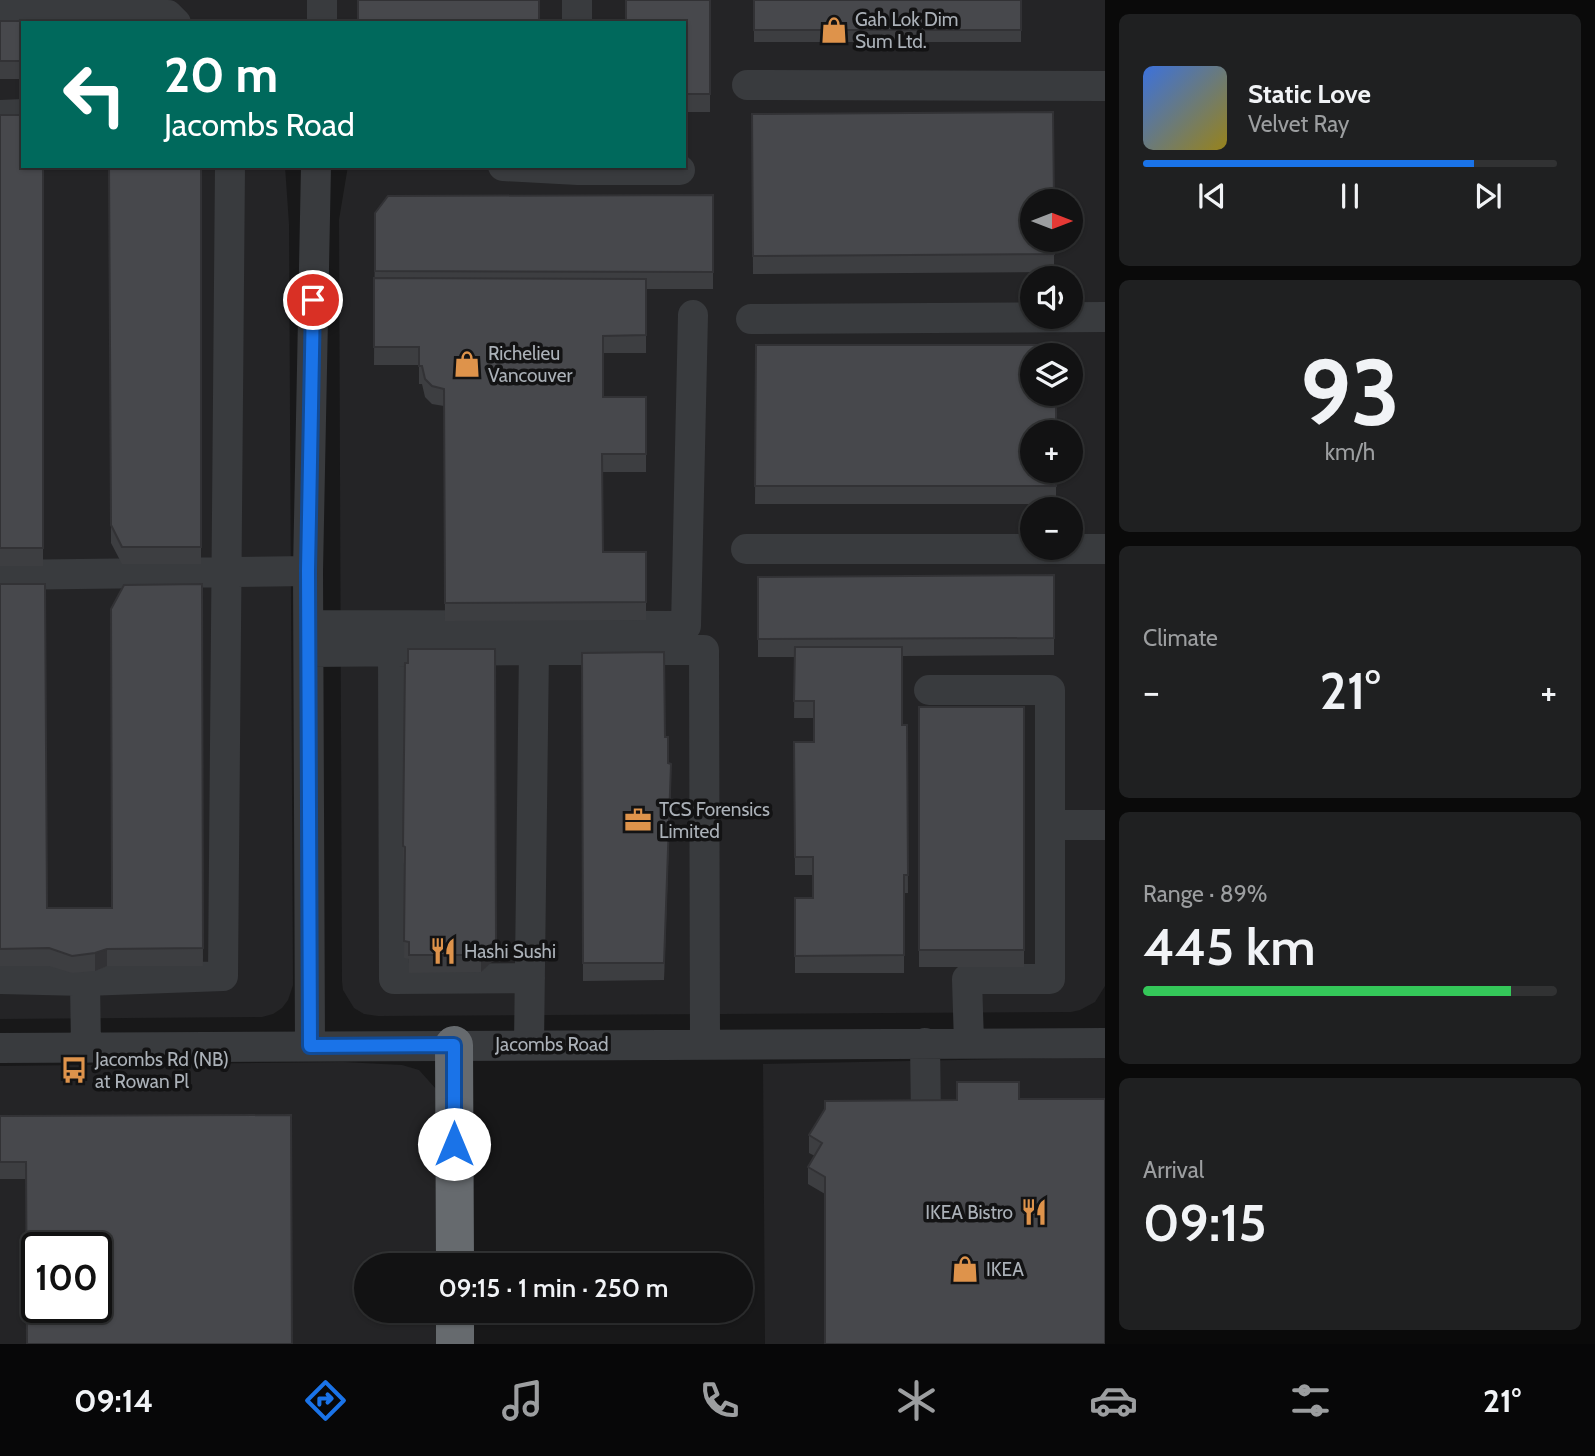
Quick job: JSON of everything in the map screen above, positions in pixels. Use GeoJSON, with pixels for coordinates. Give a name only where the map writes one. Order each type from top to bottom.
{"type":"FeatureCollection","features":[{"type":"Feature","properties":{"kind":"highway"},"geometry":{"type":"LineString","coordinates":[[454,1045],[455,1253]]}},
{"type":"Feature","properties":{"kind":"highway"},"geometry":{"type":"LineString","coordinates":[[455,1323],[456,1344]]}},
{"type":"Feature","properties":{"kind":"street"},"geometry":{"type":"LineString","coordinates":[[322,0],[322,21]]}},
{"type":"Feature","properties":{"kind":"street"},"geometry":{"type":"LineString","coordinates":[[577,0],[577,21]]}},
{"type":"Feature","properties":{"kind":"street"},"geometry":{"type":"LineString","coordinates":[[0,15],[168,15],[174,21]]}},
{"type":"Feature","properties":{"kind":"street"},"geometry":{"type":"LineString","coordinates":[[747,85],[1105,86]]}},
{"type":"Feature","properties":{"kind":"street"},"geometry":{"type":"LineString","coordinates":[[0,115],[21,114]]}},
{"type":"Feature","properties":{"kind":"street"},"geometry":{"type":"LineString","coordinates":[[0,979],[85,981],[223,976],[230,168]]}},
{"type":"Feature","properties":{"kind":"street"},"geometry":{"type":"LineString","coordinates":[[310,1046],[308,571],[316,168]]}},
{"type":"Feature","properties":{"kind":"street"},"geometry":{"type":"LineString","coordinates":[[578,168],[680,170]]}},
{"type":"Feature","properties":{"kind":"street"},"geometry":{"type":"LineString","coordinates":[[309,639],[685,626],[693,315]]}},
{"type":"Feature","properties":{"kind":"street"},"geometry":{"type":"LineString","coordinates":[[751,318],[1105,317]]}},
{"type":"Feature","properties":{"kind":"street"},"geometry":{"type":"LineString","coordinates":[[746,550],[1105,549]]}},
{"type":"Feature","properties":{"kind":"street"},"geometry":{"type":"LineString","coordinates":[[0,575],[308,571]]}},
{"type":"Feature","properties":{"kind":"street"},"geometry":{"type":"LineString","coordinates":[[309,639],[393,651],[704,650],[705,1043]]}},
{"type":"Feature","properties":{"kind":"street"},"geometry":{"type":"LineString","coordinates":[[529,1044],[534,650]]}},
{"type":"Feature","properties":{"kind":"street"},"geometry":{"type":"LineString","coordinates":[[393,651],[394,979],[530,978]]}},
{"type":"Feature","properties":{"kind":"street"},"geometry":{"type":"LineString","coordinates":[[929,690],[1050,690],[1050,979],[967,979],[969,1043]]}},
{"type":"Feature","properties":{"kind":"street"},"geometry":{"type":"LineString","coordinates":[[1050,825],[1105,825]]}},
{"type":"Feature","properties":{"kind":"street"},"geometry":{"type":"LineString","coordinates":[[85,981],[86,1048]]}},
{"type":"Feature","properties":{"kind":"street"},"geometry":{"type":"LineString","coordinates":[[925,1043],[926,1118]]}},
{"type":"Feature","properties":{"kind":"street","name":"Jacombs Road"},"geometry":{"type":"LineString","coordinates":[[0,1048],[1105,1043]]}},
{"type":"Feature","properties":{"kind":"shaded area"},"geometry":{"type":"Polygon","coordinates":[[[0,0],[1105,0],[1105,986],[1095,1002],[1071,1012],[378,1016],[364,1014],[354,1008],[343,990],[342,981],[339,220],[348,168],[686,168],[686,21],[21,21],[21,168],[285,168],[289,224],[293,985],[288,1000],[273,1014],[262,1017],[0,1019],[0,0]]]}},
{"type":"Feature","properties":{"kind":"shaded area","name":"IKEA"},"geometry":{"type":"Polygon","coordinates":[[[1105,1057],[1105,1344],[765,1344],[763,1064],[1105,1057]]]}},
{"type":"Feature","properties":{"kind":"shaded area"},"geometry":{"type":"Polygon","coordinates":[[[343,1062],[402,1065],[419,1070],[436,1089],[442,1253],[354,1253],[354,1323],[442,1323],[443,1344],[0,1344],[0,1066],[343,1062]]]}},
{"type":"Feature","properties":{"kind":"building"},"geometry":{"type":"Polygon","coordinates":[[[358,0],[539,0],[539,21],[358,21],[358,0]]]}},
{"type":"Feature","properties":{"kind":"building"},"geometry":{"type":"Polygon","coordinates":[[[626,0],[710,0],[710,94],[686,94],[686,21],[626,21],[626,0]]]}},
{"type":"Feature","properties":{"kind":"building"},"geometry":{"type":"Polygon","coordinates":[[[754,0],[1021,0],[1021,30],[754,30],[754,0]]]}},
{"type":"Feature","properties":{"kind":"building"},"geometry":{"type":"Polygon","coordinates":[[[0,21],[21,21],[21,61],[0,61],[0,21]]]}},
{"type":"Feature","properties":{"kind":"building"},"geometry":{"type":"Polygon","coordinates":[[[1053,112],[1054,189],[1020,189],[1020,252],[1054,254],[753,256],[752,114],[1053,112]]]}},
{"type":"Feature","properties":{"kind":"building"},"geometry":{"type":"Polygon","coordinates":[[[0,115],[21,115],[21,168],[43,168],[43,548],[0,548],[0,115]]]}},
{"type":"Feature","properties":{"kind":"building"},"geometry":{"type":"Polygon","coordinates":[[[109,168],[201,168],[201,547],[122,547],[111,525],[109,168]]]}},
{"type":"Feature","properties":{"kind":"building"},"geometry":{"type":"Polygon","coordinates":[[[713,195],[713,272],[375,271],[375,213],[388,196],[713,195]]]}},
{"type":"Feature","properties":{"kind":"building"},"geometry":{"type":"Polygon","coordinates":[[[374,278],[646,279],[646,335],[603,336],[603,397],[646,397],[646,454],[602,454],[603,552],[646,552],[646,602],[445,603],[444,389],[432,386],[425,379],[422,366],[419,366],[419,347],[374,347],[374,278]]]}},
{"type":"Feature","properties":{"kind":"building"},"geometry":{"type":"Polygon","coordinates":[[[756,345],[1020,345],[1020,406],[1056,406],[1056,420],[1020,420],[1020,483],[1056,483],[1056,486],[755,486],[756,345]]]}},
{"type":"Feature","properties":{"kind":"building"},"geometry":{"type":"Polygon","coordinates":[[[1054,575],[1054,638],[758,639],[758,577],[1054,575]]]}},
{"type":"Feature","properties":{"kind":"building"},"geometry":{"type":"Polygon","coordinates":[[[0,584],[45,584],[47,908],[112,908],[111,609],[124,585],[202,584],[203,948],[107,949],[72,956],[49,948],[0,949],[0,584]]]}},
{"type":"Feature","properties":{"kind":"building"},"geometry":{"type":"Polygon","coordinates":[[[795,647],[902,647],[902,725],[907,725],[908,875],[904,875],[904,955],[795,956],[795,898],[813,898],[813,857],[795,857],[794,742],[814,742],[814,701],[794,701],[795,647]]]}},
{"type":"Feature","properties":{"kind":"building"},"geometry":{"type":"Polygon","coordinates":[[[408,649],[495,649],[496,940],[481,955],[409,955],[409,942],[404,941],[405,663],[408,663],[408,649]]]}},
{"type":"Feature","properties":{"kind":"building"},"geometry":{"type":"Polygon","coordinates":[[[664,652],[665,737],[668,737],[668,763],[671,764],[664,963],[583,963],[582,653],[664,652]]]}},
{"type":"Feature","properties":{"kind":"building"},"geometry":{"type":"Polygon","coordinates":[[[919,707],[1024,707],[1024,950],[919,950],[919,707]]]}},
{"type":"Feature","properties":{"kind":"building","name":"IKEA"},"geometry":{"type":"Polygon","coordinates":[[[957,1082],[1019,1082],[1019,1099],[1105,1099],[1105,1344],[825,1344],[825,1177],[808,1167],[822,1143],[809,1135],[825,1109],[825,1101],[957,1100],[957,1082]]]}},
{"type":"Feature","properties":{"kind":"building"},"geometry":{"type":"Polygon","coordinates":[[[291,1115],[292,1344],[27,1344],[27,1323],[112,1323],[112,1232],[26,1232],[26,1162],[0,1162],[0,1116],[291,1115]]]}},
{"type":"Feature","properties":{"kind":"place","name":"Gah Lok Dim Sum Ltd."},"geometry":{"type":"Point","coordinates":[834,30]}},
{"type":"Feature","properties":{"kind":"place","name":"Richelieu Vancouver"},"geometry":{"type":"Point","coordinates":[467,364]}},
{"type":"Feature","properties":{"kind":"place","name":"TCS Forensics Limited"},"geometry":{"type":"Point","coordinates":[638,820]}},
{"type":"Feature","properties":{"kind":"place","name":"Hashi Sushi"},"geometry":{"type":"Point","coordinates":[443,951]}},
{"type":"Feature","properties":{"kind":"place","name":"Jacombs Rd (NB) at Rowan Pl"},"geometry":{"type":"Point","coordinates":[74,1070]}},
{"type":"Feature","properties":{"kind":"place","name":"IKEA Bistro"},"geometry":{"type":"Point","coordinates":[1034,1212]}},
{"type":"Feature","properties":{"kind":"place","name":"IKEA"},"geometry":{"type":"Point","coordinates":[965,1269]}},
{"type":"Feature","properties":{"kind":"route"},"geometry":{"type":"LineString","coordinates":[[313,300],[308,571],[310,1046],[454,1045],[454,1144]]}}]}
